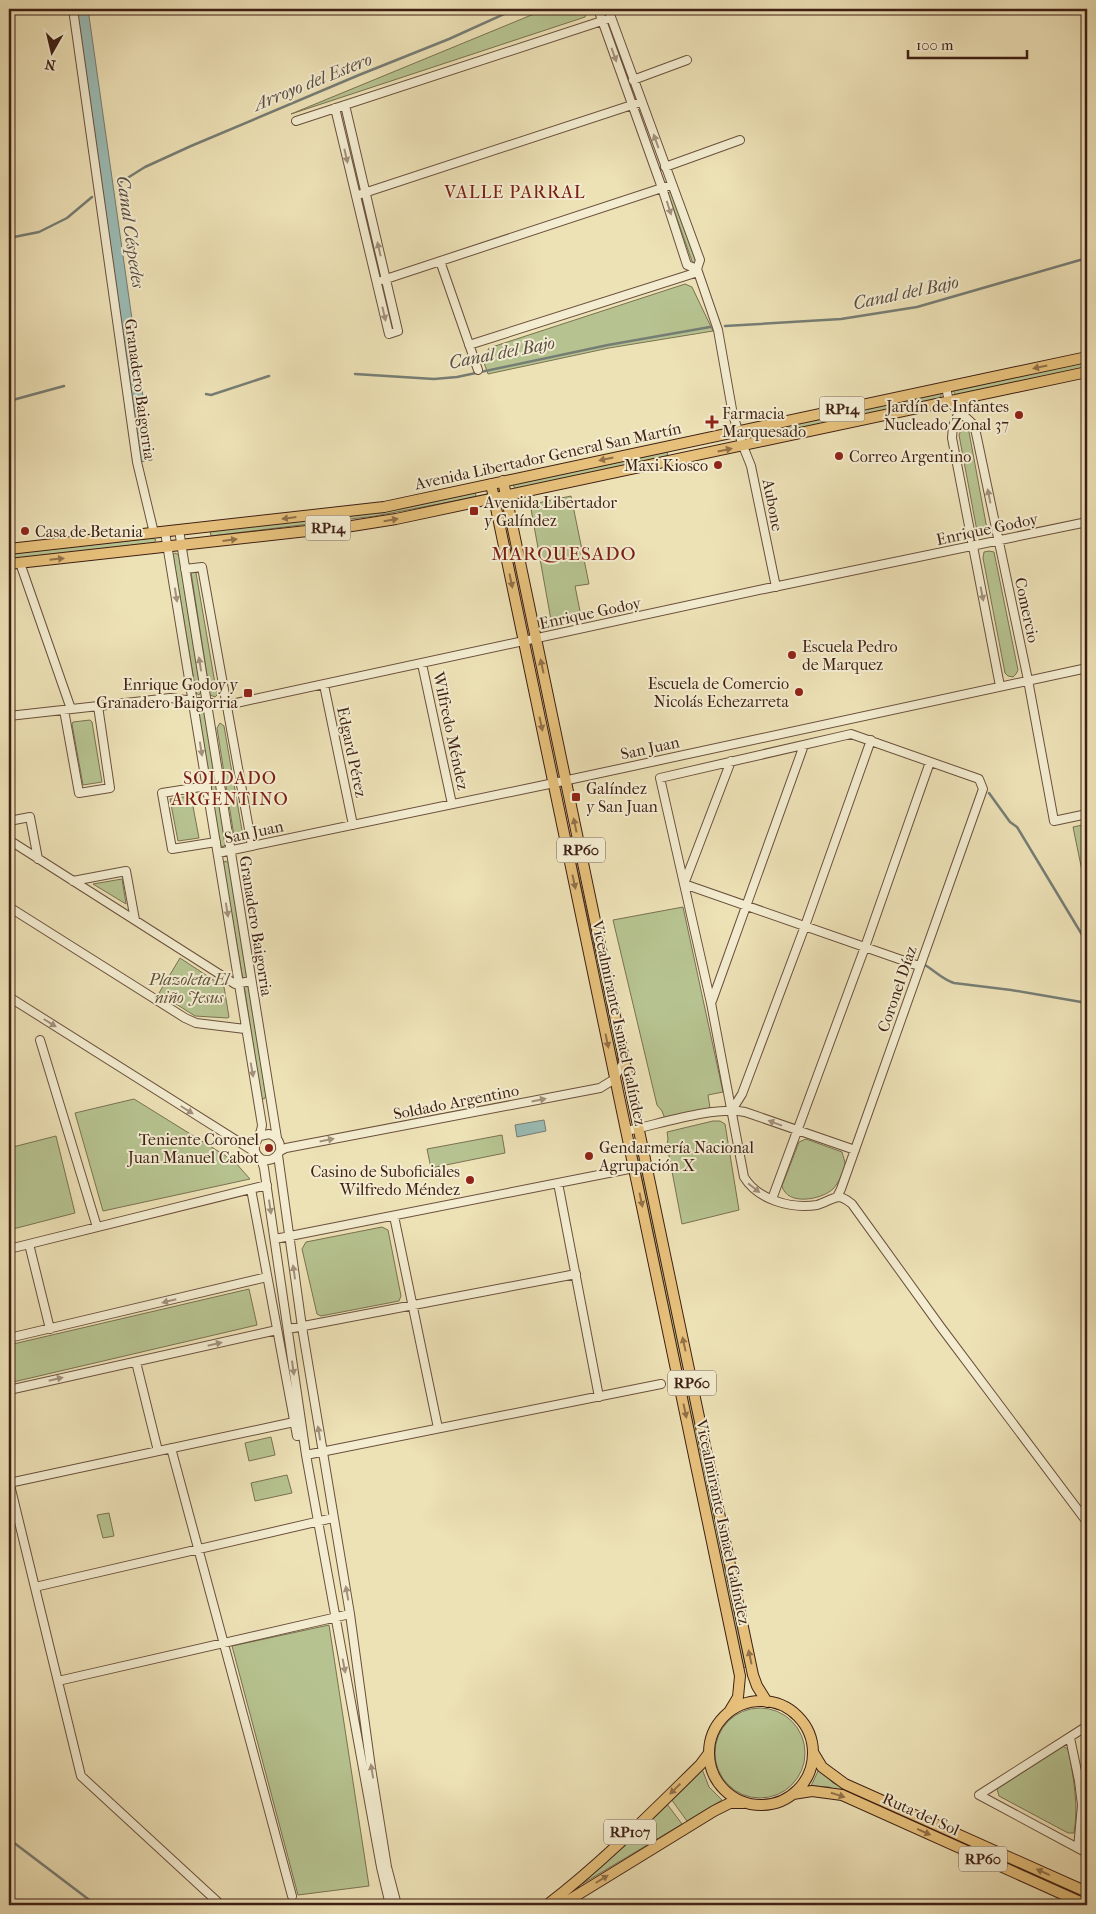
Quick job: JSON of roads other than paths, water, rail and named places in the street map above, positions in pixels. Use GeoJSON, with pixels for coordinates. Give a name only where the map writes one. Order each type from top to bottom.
{"type":"FeatureCollection","features":[{"type":"Feature","properties":{"kind":"main road","name":"Avenida Libertador General San Martín"},"geometry":{"type":"LineString","coordinates":[[9,549],[384,507],[1087,357]]}},
{"type":"Feature","properties":{"kind":"main road","name":"Avenida Libertador General San Martín"},"geometry":{"type":"LineString","coordinates":[[9,564],[369,524],[507,497],[1087,372]]}},
{"type":"Feature","properties":{"kind":"main road"},"geometry":{"type":"LineString","coordinates":[[692,441],[696,456]]}},
{"type":"Feature","properties":{"kind":"main road"},"geometry":{"type":"LineString","coordinates":[[670,446],[674,461]]}},
{"type":"Feature","properties":{"kind":"main road","name":"Vicealmirante Ismael Galíndez"},"geometry":{"type":"LineString","coordinates":[[503,481],[753,1675],[767,1702]]}},
{"type":"Feature","properties":{"kind":"main road","name":"Vicealmirante Ismael Galíndez"},"geometry":{"type":"LineString","coordinates":[[491,484],[740,1676],[738,1697],[729,1712]]}},
{"type":"Feature","properties":{"kind":"main road","name":"RP60"},"geometry":{"type":"LineString","coordinates":[[708,1753],[714,1730],[729,1712],[747,1703],[767,1702]]}},
{"type":"Feature","properties":{"kind":"main road","name":"Ruta del Sol"},"geometry":{"type":"LineString","coordinates":[[745,1803],[765,1805],[785,1799],[800,1787],[810,1770],[812,1751],[808,1731],[795,1715],[777,1704],[767,1702]]}},
{"type":"Feature","properties":{"kind":"main road","name":"Ruta del Sol"},"geometry":{"type":"LineString","coordinates":[[812,1751],[822,1767],[845,1784],[1087,1892]]}},
{"type":"Feature","properties":{"kind":"main road"},"geometry":{"type":"LineString","coordinates":[[708,1753],[711,1769],[719,1784],[730,1796],[745,1803]]}},
{"type":"Feature","properties":{"kind":"main road","name":"RP107"},"geometry":{"type":"LineString","coordinates":[[547,1905],[582,1877],[632,1830],[700,1765],[708,1753]]}},
{"type":"Feature","properties":{"kind":"main road","name":"Ruta del Sol"},"geometry":{"type":"LineString","coordinates":[[793,1794],[812,1791],[842,1796],[1087,1905]]}},
{"type":"Feature","properties":{"kind":"main road","name":"RP107"},"geometry":{"type":"LineString","coordinates":[[561,1905],[714,1811],[730,1804],[745,1803]]}},
{"type":"Feature","properties":{"kind":"street","name":"Granadero Baigorria"},"geometry":{"type":"LineString","coordinates":[[73,9],[137,462],[154,533]]}},
{"type":"Feature","properties":{"kind":"street"},"geometry":{"type":"LineString","coordinates":[[598,9],[687,264],[697,271]]}},
{"type":"Feature","properties":{"kind":"street"},"geometry":{"type":"LineString","coordinates":[[608,9],[700,260],[697,271]]}},
{"type":"Feature","properties":{"kind":"street"},"geometry":{"type":"LineString","coordinates":[[296,121],[611,18]]}},
{"type":"Feature","properties":{"kind":"street"},"geometry":{"type":"LineString","coordinates":[[634,80],[687,60]]}},
{"type":"Feature","properties":{"kind":"street"},"geometry":{"type":"LineString","coordinates":[[356,195],[641,102]]}},
{"type":"Feature","properties":{"kind":"street"},"geometry":{"type":"LineString","coordinates":[[335,108],[389,334],[398,331],[345,105]]}},
{"type":"Feature","properties":{"kind":"street"},"geometry":{"type":"LineString","coordinates":[[665,167],[740,140]]}},
{"type":"Feature","properties":{"kind":"street"},"geometry":{"type":"LineString","coordinates":[[376,282],[672,185]]}},
{"type":"Feature","properties":{"kind":"street"},"geometry":{"type":"LineString","coordinates":[[440,261],[478,370]]}},
{"type":"Feature","properties":{"kind":"street"},"geometry":{"type":"LineString","coordinates":[[469,345],[697,271]]}},
{"type":"Feature","properties":{"kind":"street","name":"Aubone"},"geometry":{"type":"LineString","coordinates":[[697,271],[718,330],[729,395],[743,446],[751,466],[776,587]]}},
{"type":"Feature","properties":{"kind":"street"},"geometry":{"type":"LineString","coordinates":[[946,387],[949,402]]}},
{"type":"Feature","properties":{"kind":"street","name":"Comercio"},"geometry":{"type":"LineString","coordinates":[[949,402],[974,426],[1028,680],[1054,821],[1087,814]]}},
{"type":"Feature","properties":{"kind":"street"},"geometry":{"type":"LineString","coordinates":[[959,412],[953,426],[952,438],[1000,686]]}},
{"type":"Feature","properties":{"kind":"street","name":"Enrique Godoy"},"geometry":{"type":"LineString","coordinates":[[9,716],[170,698],[227,706],[776,587],[1087,522]]}},
{"type":"Feature","properties":{"kind":"street","name":"Granadero Baigorria"},"geometry":{"type":"LineString","coordinates":[[179,530],[251,981],[277,1138],[280,1142],[279,1153],[297,1294],[350,1614],[387,1866],[397,1905]]}},
{"type":"Feature","properties":{"kind":"street","name":"Granadero Baigorria"},"geometry":{"type":"LineString","coordinates":[[165,532],[262,1125],[260,1136],[254,1143],[255,1152]]}},
{"type":"Feature","properties":{"kind":"street"},"geometry":{"type":"LineString","coordinates":[[20,563],[68,709],[79,794],[110,788],[98,706]]}},
{"type":"Feature","properties":{"kind":"street","name":"Granadero Baigorria"},"geometry":{"type":"LineString","coordinates":[[185,569],[202,567],[252,846]]}},
{"type":"Feature","properties":{"kind":"street","name":"Wilfredo Méndez"},"geometry":{"type":"LineString","coordinates":[[422,664],[452,804]]}},
{"type":"Feature","properties":{"kind":"street","name":"San Juan"},"geometry":{"type":"LineString","coordinates":[[218,853],[1087,668]]}},
{"type":"Feature","properties":{"kind":"street","name":"Edgard Pérez"},"geometry":{"type":"LineString","coordinates":[[324,685],[353,825]]}},
{"type":"Feature","properties":{"kind":"street"},"geometry":{"type":"LineString","coordinates":[[772,1199],[865,947],[930,762],[851,734],[660,778],[711,1003],[744,1178],[754,1190],[772,1199],[790,1204],[808,1206],[824,1203],[837,1197],[847,1199],[852,1204],[940,1326],[1087,1522]]}},
{"type":"Feature","properties":{"kind":"street"},"geometry":{"type":"LineString","coordinates":[[732,1110],[742,1094],[805,926],[871,740]]}},
{"type":"Feature","properties":{"kind":"street"},"geometry":{"type":"LineString","coordinates":[[711,1003],[804,744]]}},
{"type":"Feature","properties":{"kind":"street"},"geometry":{"type":"LineString","coordinates":[[684,884],[731,761]]}},
{"type":"Feature","properties":{"kind":"street","name":"Coronel Díaz"},"geometry":{"type":"LineString","coordinates":[[837,1197],[983,789],[979,780],[930,762]]}},
{"type":"Feature","properties":{"kind":"street"},"geometry":{"type":"LineString","coordinates":[[206,786],[162,793],[172,850],[216,842]]}},
{"type":"Feature","properties":{"kind":"street"},"geometry":{"type":"LineString","coordinates":[[9,821],[30,817],[38,859]]}},
{"type":"Feature","properties":{"kind":"street"},"geometry":{"type":"LineString","coordinates":[[9,840],[235,984],[251,981]]}},
{"type":"Feature","properties":{"kind":"street"},"geometry":{"type":"LineString","coordinates":[[73,881],[126,871],[135,920]]}},
{"type":"Feature","properties":{"kind":"street"},"geometry":{"type":"LineString","coordinates":[[684,884],[919,966]]}},
{"type":"Feature","properties":{"kind":"street"},"geometry":{"type":"LineString","coordinates":[[9,907],[185,1018],[196,1023],[245,1029]]}},
{"type":"Feature","properties":{"kind":"street"},"geometry":{"type":"LineString","coordinates":[[9,997],[255,1152],[261,1159],[267,1185],[306,1455],[381,1867],[390,1905]]}},
{"type":"Feature","properties":{"kind":"street"},"geometry":{"type":"LineString","coordinates":[[40,1040],[97,1227]]}},
{"type":"Feature","properties":{"kind":"street"},"geometry":{"type":"LineString","coordinates":[[615,1078],[625,1061]]}},
{"type":"Feature","properties":{"kind":"street","name":"Soldado Argentino"},"geometry":{"type":"LineString","coordinates":[[279,1153],[286,1148],[600,1088],[615,1078]]}},
{"type":"Feature","properties":{"kind":"street"},"geometry":{"type":"LineString","coordinates":[[626,1131],[706,1113],[732,1110],[745,1112],[854,1150]]}},
{"type":"Feature","properties":{"kind":"street"},"geometry":{"type":"LineString","coordinates":[[260,1136],[269,1134],[277,1138]]}},
{"type":"Feature","properties":{"kind":"street"},"geometry":{"type":"LineString","coordinates":[[261,1159],[270,1160],[279,1153]]}},
{"type":"Feature","properties":{"kind":"street"},"geometry":{"type":"LineString","coordinates":[[274,1239],[634,1168]]}},
{"type":"Feature","properties":{"kind":"street"},"geometry":{"type":"LineString","coordinates":[[846,1176],[852,1204]]}},
{"type":"Feature","properties":{"kind":"street"},"geometry":{"type":"LineString","coordinates":[[558,1183],[599,1397]]}},
{"type":"Feature","properties":{"kind":"street"},"geometry":{"type":"LineString","coordinates":[[9,1249],[267,1185]]}},
{"type":"Feature","properties":{"kind":"street"},"geometry":{"type":"LineString","coordinates":[[251,1189],[296,1436],[303,1435]]}},
{"type":"Feature","properties":{"kind":"street"},"geometry":{"type":"LineString","coordinates":[[394,1216],[438,1428]]}},
{"type":"Feature","properties":{"kind":"street"},"geometry":{"type":"LineString","coordinates":[[29,1244],[50,1329]]}},
{"type":"Feature","properties":{"kind":"street"},"geometry":{"type":"LineString","coordinates":[[288,1329],[576,1274]]}},
{"type":"Feature","properties":{"kind":"street"},"geometry":{"type":"LineString","coordinates":[[9,1338],[268,1277]]}},
{"type":"Feature","properties":{"kind":"street"},"geometry":{"type":"LineString","coordinates":[[272,1299],[297,1294]]}},
{"type":"Feature","properties":{"kind":"street"},"geometry":{"type":"LineString","coordinates":[[9,1390],[277,1330]]}},
{"type":"Feature","properties":{"kind":"street"},"geometry":{"type":"LineString","coordinates":[[136,1362],[158,1451]]}},
{"type":"Feature","properties":{"kind":"street"},"geometry":{"type":"LineString","coordinates":[[306,1455],[661,1384]]}},
{"type":"Feature","properties":{"kind":"street"},"geometry":{"type":"LineString","coordinates":[[221,1905],[81,1776],[9,1482],[294,1422]]}},
{"type":"Feature","properties":{"kind":"street"},"geometry":{"type":"LineString","coordinates":[[171,1448],[292,1896]]}},
{"type":"Feature","properties":{"kind":"street"},"geometry":{"type":"LineString","coordinates":[[35,1587],[333,1518]]}},
{"type":"Feature","properties":{"kind":"street"},"geometry":{"type":"LineString","coordinates":[[58,1681],[350,1614]]}},
{"type":"Feature","properties":{"kind":"street"},"geometry":{"type":"LineString","coordinates":[[1087,1726],[979,1795],[1087,1853]]}},
{"type":"Feature","properties":{"kind":"street"},"geometry":{"type":"LineString","coordinates":[[1070,1738],[1082,1805],[1078,1848]]}},
{"type":"Feature","properties":{"kind":"water"},"geometry":{"type":"Polygon","coordinates":[[[76,9],[88,9],[152,460],[139,462],[76,9]]]}},
{"type":"Feature","properties":{"kind":"water"},"geometry":{"type":"Polygon","coordinates":[[[544,1120],[546,1131],[517,1137],[515,1125],[544,1120]]]}},
{"type":"Feature","properties":{"kind":"waterway","name":"Arroyo del Estero"},"geometry":{"type":"LineString","coordinates":[[121,182],[145,167],[191,146],[449,39],[515,9]]}},
{"type":"Feature","properties":{"kind":"waterway"},"geometry":{"type":"LineString","coordinates":[[9,238],[39,232],[67,218],[92,197]]}},
{"type":"Feature","properties":{"kind":"waterway","name":"Canal del Bajo"},"geometry":{"type":"LineString","coordinates":[[725,326],[841,319],[917,307],[1087,258]]}},
{"type":"Feature","properties":{"kind":"waterway","name":"Canal del Bajo"},"geometry":{"type":"LineString","coordinates":[[355,374],[434,379],[457,377],[608,345],[710,327]]}},
{"type":"Feature","properties":{"kind":"waterway","name":"Canal del Bajo"},"geometry":{"type":"LineString","coordinates":[[206,394],[211,395],[269,376]]}},
{"type":"Feature","properties":{"kind":"waterway","name":"Canal del Bajo"},"geometry":{"type":"LineString","coordinates":[[9,401],[64,386]]}},
{"type":"Feature","properties":{"kind":"waterway"},"geometry":{"type":"LineString","coordinates":[[989,793],[1010,822],[1017,827],[1087,943]]}},
{"type":"Feature","properties":{"kind":"waterway"},"geometry":{"type":"LineString","coordinates":[[925,965],[943,978],[954,983],[1011,990],[1087,1003]]}},
{"type":"Feature","properties":{"kind":"waterway"},"geometry":{"type":"LineString","coordinates":[[9,1839],[96,1905]]}},
{"type":"Feature","properties":{"kind":"place","name":"Jardín de Infantes Nucleado Zonal 37"},"geometry":{"type":"Point","coordinates":[1019,415]}},
{"type":"Feature","properties":{"kind":"place","name":"Farmacia Marquesado"},"geometry":{"type":"Point","coordinates":[712,422]}},
{"type":"Feature","properties":{"kind":"place","name":"Correo Argentino"},"geometry":{"type":"Point","coordinates":[839,456]}},
{"type":"Feature","properties":{"kind":"place","name":"Maxi Kiosco"},"geometry":{"type":"Point","coordinates":[718,465]}},
{"type":"Feature","properties":{"kind":"place","name":"Avenida Libertador y Galíndez"},"geometry":{"type":"Point","coordinates":[474,511]}},
{"type":"Feature","properties":{"kind":"place","name":"Casa de Betania"},"geometry":{"type":"Point","coordinates":[25,531]}},
{"type":"Feature","properties":{"kind":"place","name":"Escuela Pedro de Marquez"},"geometry":{"type":"Point","coordinates":[792,655]}},
{"type":"Feature","properties":{"kind":"place","name":"Escuela de Comercio Nicolás Echezarreta"},"geometry":{"type":"Point","coordinates":[799,692]}},
{"type":"Feature","properties":{"kind":"place","name":"Enrique Godoy y Granadero Baigorria"},"geometry":{"type":"Point","coordinates":[248,693]}},
{"type":"Feature","properties":{"kind":"place","name":"Galíndez y San Juan"},"geometry":{"type":"Point","coordinates":[576,797]}},
{"type":"Feature","properties":{"kind":"place","name":"Teniente Coronel Juan Manuel Cabot"},"geometry":{"type":"Point","coordinates":[269,1148]}},
{"type":"Feature","properties":{"kind":"place","name":"Gendarmería Nacional Agrupación X"},"geometry":{"type":"Point","coordinates":[589,1156]}},
{"type":"Feature","properties":{"kind":"place","name":"Casino de Suboficiales Wilfredo Méndez"},"geometry":{"type":"Point","coordinates":[470,1180]}},
{"type":"Feature","properties":{"kind":"district","name":"VALLE PARRAL"},"geometry":{"type":"Point","coordinates":[515,192]}},
{"type":"Feature","properties":{"kind":"district","name":"MARQUESADO"},"geometry":{"type":"Point","coordinates":[564,554]}},
{"type":"Feature","properties":{"kind":"district","name":"SOLDADO ARGENTINO"},"geometry":{"type":"Point","coordinates":[230,788]}},
{"type":"Feature","properties":{"kind":"water label","name":"Canal Céspedes"},"geometry":{"type":"Point","coordinates":[130,232]}},
{"type":"Feature","properties":{"kind":"park label","name":"Plazoleta El niño Jesus"},"geometry":{"type":"Point","coordinates":[189,988]}}]}
